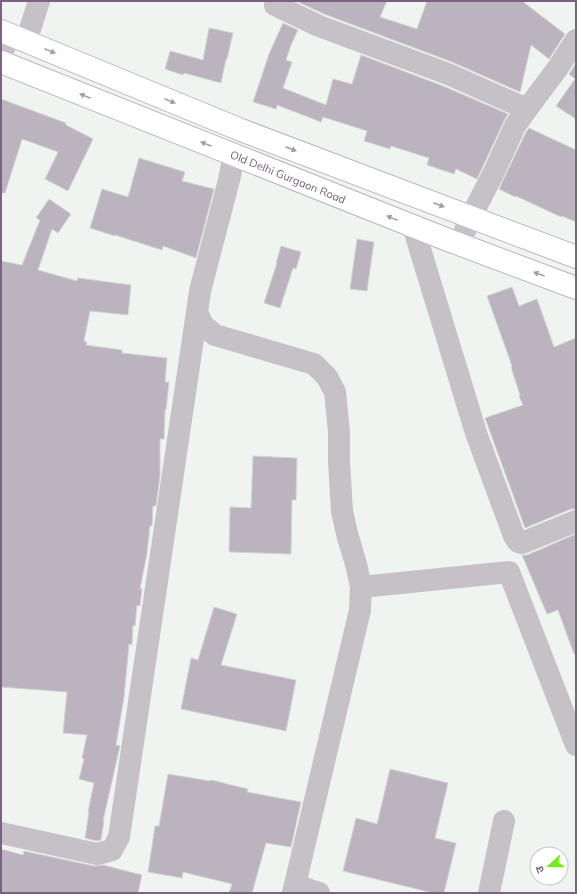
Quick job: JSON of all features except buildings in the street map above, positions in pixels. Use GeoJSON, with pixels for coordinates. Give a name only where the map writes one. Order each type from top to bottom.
{"type":"FeatureCollection","features":[{"type":"Feature","properties":{"kind":"main road"},"geometry":{"type":"LineString","coordinates":[[12,36],[241,130],[576,257]]}},
{"type":"Feature","properties":{"kind":"main road","name":"Old Delhi Gurgaon Road"},"geometry":{"type":"LineString","coordinates":[[1,62],[413,226],[576,288]]}},
{"type":"Feature","properties":{"kind":"street"},"geometry":{"type":"LineString","coordinates":[[1,57],[12,36],[39,1]]}},
{"type":"Feature","properties":{"kind":"street"},"geometry":{"type":"LineString","coordinates":[[275,5],[319,26],[448,74],[527,109]]}},
{"type":"Feature","properties":{"kind":"street"},"geometry":{"type":"LineString","coordinates":[[459,244],[515,126],[557,69],[576,40]]}},
{"type":"Feature","properties":{"kind":"street"},"geometry":{"type":"LineString","coordinates":[[1,833],[97,854],[112,850],[120,837],[200,291],[229,180],[234,155]]}},
{"type":"Feature","properties":{"kind":"street"},"geometry":{"type":"LineString","coordinates":[[413,226],[476,433],[514,536],[518,542],[522,543],[576,521]]}},
{"type":"Feature","properties":{"kind":"street"},"geometry":{"type":"LineString","coordinates":[[197,312],[203,325],[215,335],[314,364],[326,377],[335,392],[338,413],[342,511],[361,587],[360,610],[294,889],[319,893]]}},
{"type":"Feature","properties":{"kind":"street"},"geometry":{"type":"LineString","coordinates":[[361,587],[509,572],[575,737]]}},
{"type":"Feature","properties":{"kind":"street"},"geometry":{"type":"LineString","coordinates":[[489,893],[504,821]]}}]}
